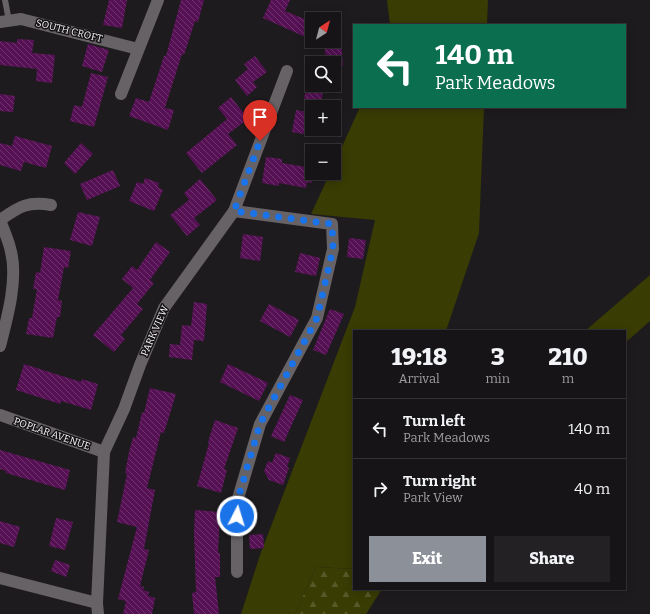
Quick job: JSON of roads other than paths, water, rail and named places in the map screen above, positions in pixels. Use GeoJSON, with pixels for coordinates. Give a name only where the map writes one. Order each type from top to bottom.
{"type":"FeatureCollection","features":[{"type":"Feature","properties":{"kind":"street"},"geometry":{"type":"LineString","coordinates":[[121,94],[158,0]]}},
{"type":"Feature","properties":{"kind":"street","name":"SOUTH CROFT"},"geometry":{"type":"LineString","coordinates":[[4,22],[21,19],[138,49]]}},
{"type":"Feature","properties":{"kind":"street","name":"PARK VIEW"},"geometry":{"type":"LineString","coordinates":[[97,609],[104,452],[124,409],[140,365],[164,308],[234,211],[287,72]]}},
{"type":"Feature","properties":{"kind":"street"},"geometry":{"type":"LineString","coordinates":[[0,346],[9,308],[12,279],[12,253],[0,220],[23,205],[39,203],[51,205]]}},
{"type":"Feature","properties":{"kind":"street"},"geometry":{"type":"LineString","coordinates":[[234,211],[332,224],[333,249],[317,318],[260,424],[237,502],[237,572]]}},
{"type":"Feature","properties":{"kind":"street","name":"POPLAR AVENUE"},"geometry":{"type":"LineString","coordinates":[[0,415],[104,452]]}},
{"type":"Feature","properties":{"kind":"street"},"geometry":{"type":"LineString","coordinates":[[0,578],[97,609]]}},
{"type":"Feature","properties":{"kind":"lane"},"geometry":{"type":"LineString","coordinates":[[4,22],[5,0]]}}]}
